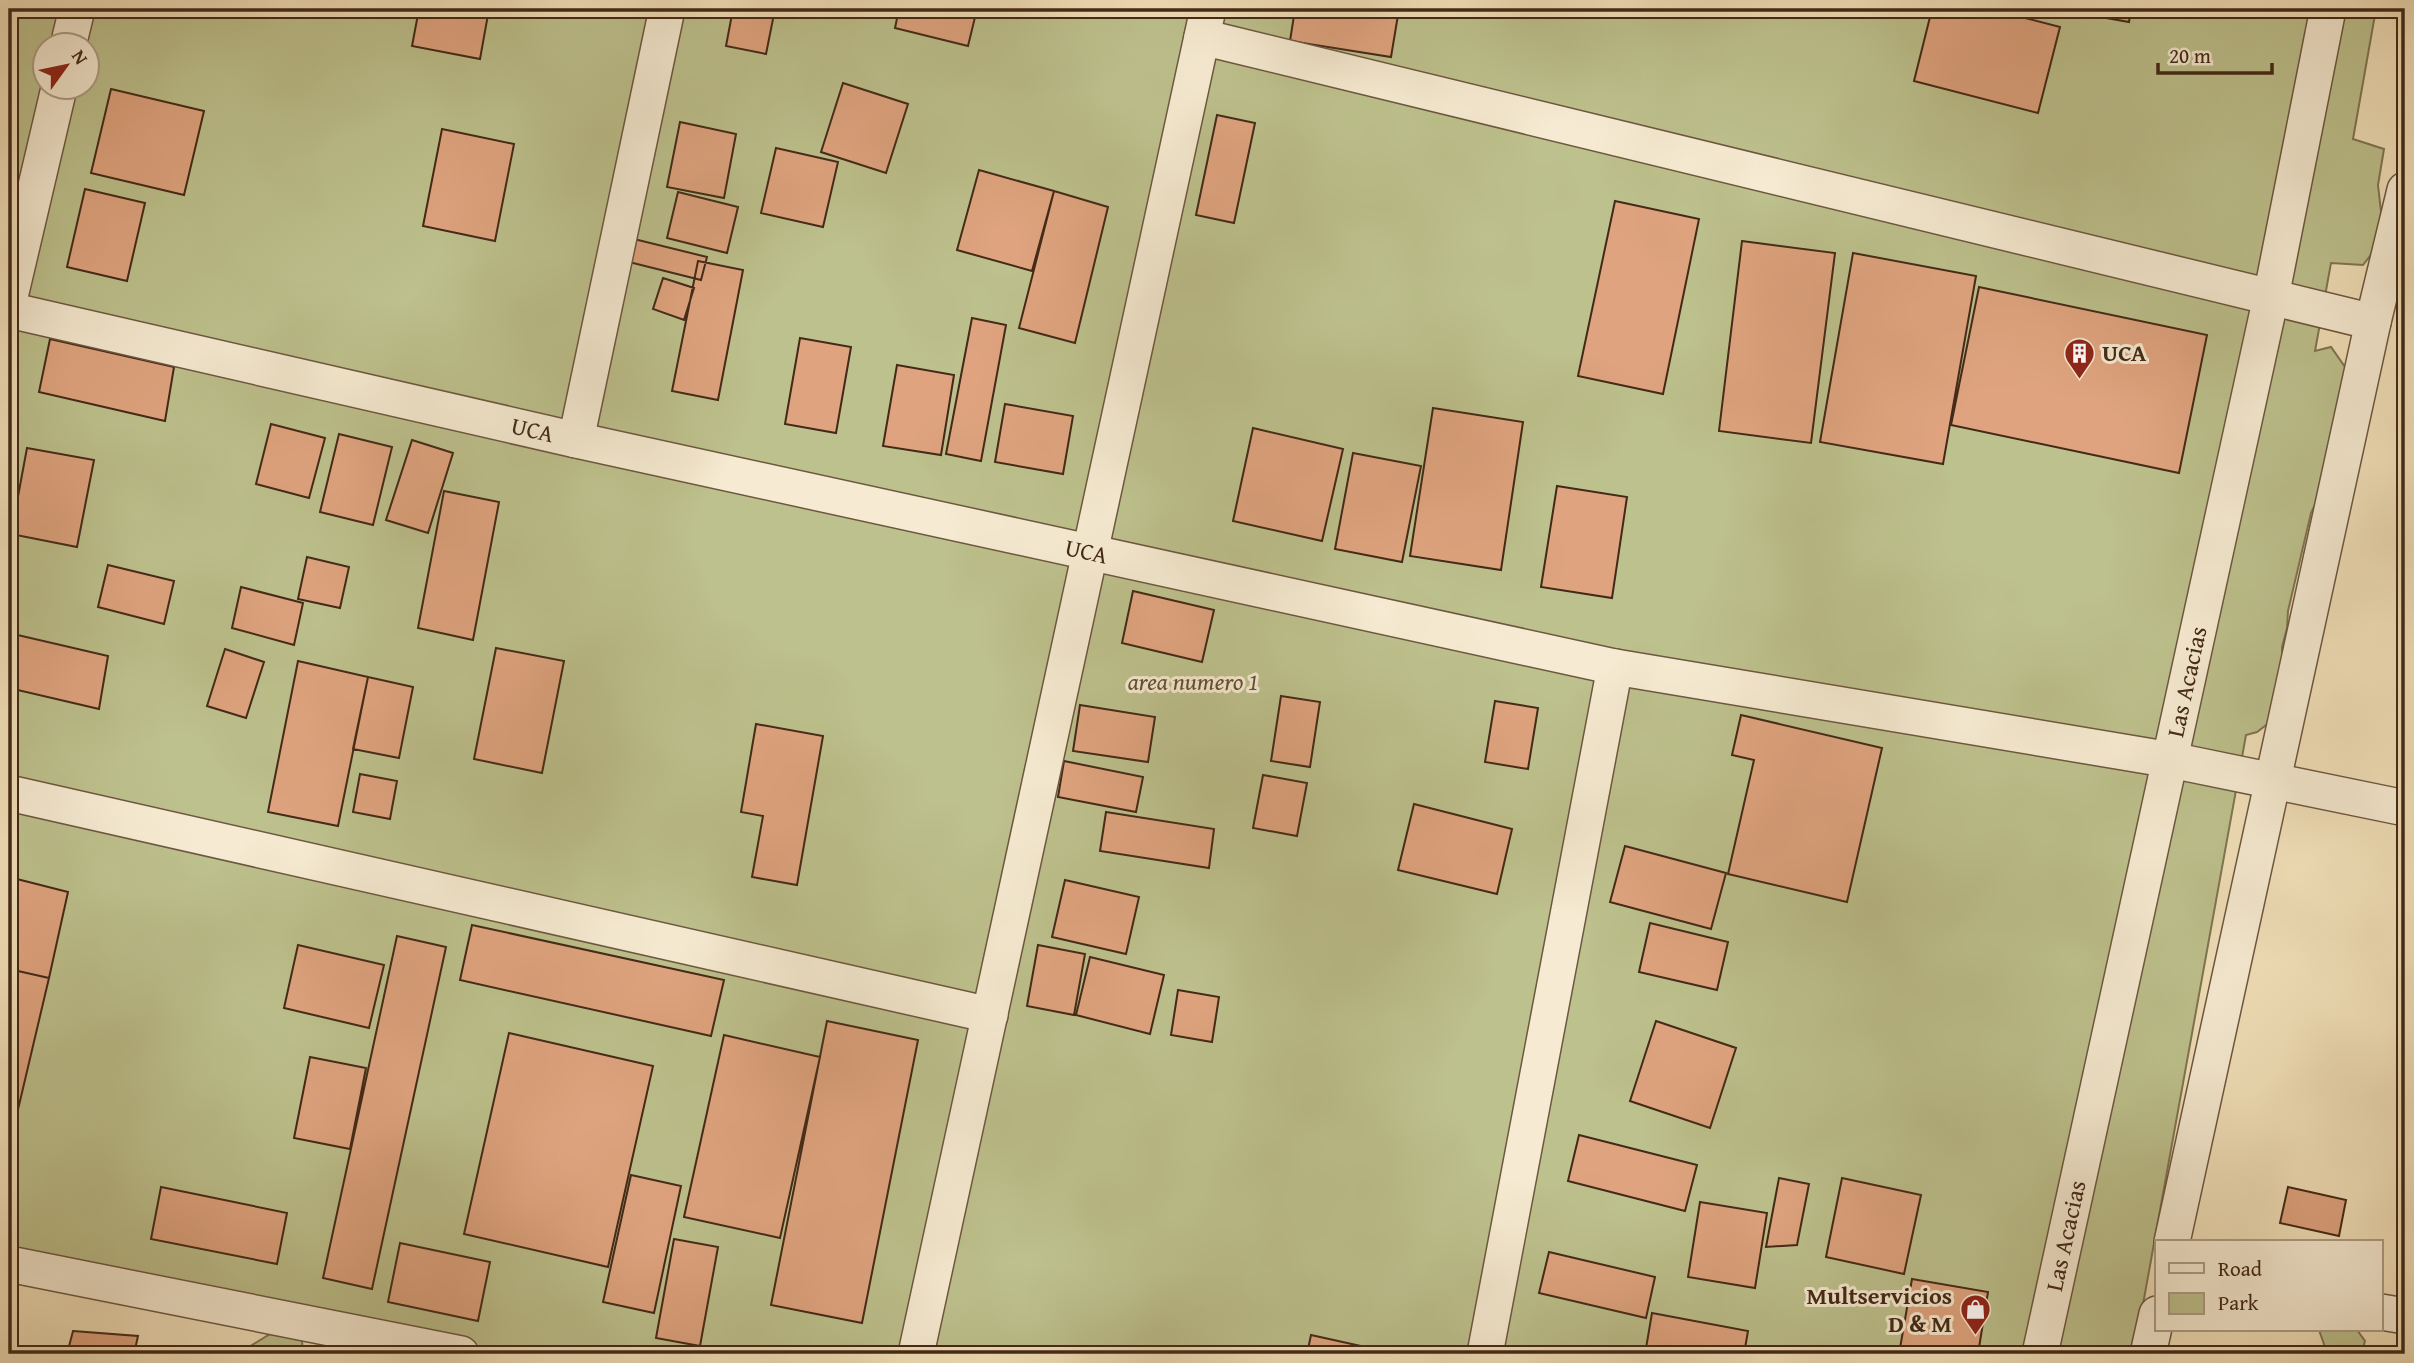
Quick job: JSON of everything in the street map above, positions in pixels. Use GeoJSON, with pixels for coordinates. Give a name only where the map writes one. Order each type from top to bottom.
{"type":"FeatureCollection","features":[{"type":"Feature","properties":{"kind":"street"},"geometry":{"type":"LineString","coordinates":[[71,32],[77,9]]}},
{"type":"Feature","properties":{"kind":"street"},"geometry":{"type":"LineString","coordinates":[[576,440],[667,9]]}},
{"type":"Feature","properties":{"kind":"street","name":"Las Acacias"},"geometry":{"type":"LineString","coordinates":[[2040,1354],[2271,297],[2328,9]]}},
{"type":"Feature","properties":{"kind":"street"},"geometry":{"type":"LineString","coordinates":[[916,1354],[1205,23],[2374,322]]}},
{"type":"Feature","properties":{"kind":"street"},"geometry":{"type":"LineString","coordinates":[[9,301],[56,102]]}},
{"type":"Feature","properties":{"kind":"street"},"geometry":{"type":"LineString","coordinates":[[2172,1240],[2405,190]]}},
{"type":"Feature","properties":{"kind":"street","name":"UCA"},"geometry":{"type":"LineString","coordinates":[[9,310],[576,440],[1615,667],[2171,760],[2405,808]]}},
{"type":"Feature","properties":{"kind":"street"},"geometry":{"type":"LineString","coordinates":[[1485,1354],[1615,667]]}},
{"type":"Feature","properties":{"kind":"street"},"geometry":{"type":"LineString","coordinates":[[9,793],[990,1014]]}},
{"type":"Feature","properties":{"kind":"street"},"geometry":{"type":"LineString","coordinates":[[9,1264],[461,1354]]}},
{"type":"Feature","properties":{"kind":"street"},"geometry":{"type":"LineString","coordinates":[[2382,1312],[2405,1316]]}},
{"type":"Feature","properties":{"kind":"street"},"geometry":{"type":"LineString","coordinates":[[2148,1354],[2155,1323]]}},
{"type":"Feature","properties":{"kind":"green space","name":"area numero 1"},"geometry":{"type":"Polygon","coordinates":[[[9,9],[2376,9],[2353,139],[2384,149],[2378,185],[2384,238],[2363,265],[2331,263],[2315,351],[2331,347],[2345,367],[2349,384],[2326,482],[2311,513],[2288,611],[2282,647],[2283,712],[2257,732],[2246,735],[2134,1354],[501,1354],[9,1246],[9,9]]]}},
{"type":"Feature","properties":{"kind":"green space"},"geometry":{"type":"Polygon","coordinates":[[[2320,1332],[2358,1332],[2365,1341],[2361,1354],[2331,1354],[2325,1347],[2320,1332]]]}},
{"type":"Feature","properties":{"kind":"green space"},"geometry":{"type":"Polygon","coordinates":[[[270,1334],[302,1340],[303,1354],[257,1354],[249,1347],[270,1334]]]}},
{"type":"Feature","properties":{"kind":"building"},"geometry":{"type":"Polygon","coordinates":[[[419,9],[489,9],[480,59],[412,46],[419,9]]]}},
{"type":"Feature","properties":{"kind":"building"},"geometry":{"type":"Polygon","coordinates":[[[733,9],[775,9],[766,54],[726,46],[733,9]]]}},
{"type":"Feature","properties":{"kind":"building"},"geometry":{"type":"Polygon","coordinates":[[[899,9],[977,9],[968,46],[895,28],[899,9]]]}},
{"type":"Feature","properties":{"kind":"building"},"geometry":{"type":"Polygon","coordinates":[[[1295,9],[1399,9],[1391,57],[1290,41],[1295,9]]]}},
{"type":"Feature","properties":{"kind":"building"},"geometry":{"type":"Polygon","coordinates":[[[1932,9],[1990,9],[2060,27],[2038,113],[1914,81],[1932,9]]]}},
{"type":"Feature","properties":{"kind":"building"},"geometry":{"type":"Polygon","coordinates":[[[2131,9],[2129,22],[2067,11],[2131,9]]]}},
{"type":"Feature","properties":{"kind":"building"},"geometry":{"type":"Polygon","coordinates":[[[843,83],[908,104],[886,173],[821,152],[843,83]]]}},
{"type":"Feature","properties":{"kind":"building"},"geometry":{"type":"Polygon","coordinates":[[[111,89],[204,111],[184,195],[91,173],[111,89]]]}},
{"type":"Feature","properties":{"kind":"building"},"geometry":{"type":"Polygon","coordinates":[[[1217,115],[1255,123],[1234,223],[1196,215],[1217,115]]]}},
{"type":"Feature","properties":{"kind":"building"},"geometry":{"type":"Polygon","coordinates":[[[680,122],[736,134],[724,198],[667,187],[680,122]]]}},
{"type":"Feature","properties":{"kind":"building"},"geometry":{"type":"Polygon","coordinates":[[[442,129],[514,144],[495,241],[423,226],[442,129]]]}},
{"type":"Feature","properties":{"kind":"building"},"geometry":{"type":"Polygon","coordinates":[[[776,148],[838,162],[823,227],[761,213],[776,148]]]}},
{"type":"Feature","properties":{"kind":"building"},"geometry":{"type":"Polygon","coordinates":[[[979,170],[1054,191],[1032,271],[957,250],[979,170]]]}},
{"type":"Feature","properties":{"kind":"building"},"geometry":{"type":"Polygon","coordinates":[[[85,189],[145,203],[127,281],[67,267],[85,189]]]}},
{"type":"Feature","properties":{"kind":"building"},"geometry":{"type":"Polygon","coordinates":[[[1054,191],[1108,207],[1075,343],[1019,328],[1054,191]]]}},
{"type":"Feature","properties":{"kind":"building"},"geometry":{"type":"Polygon","coordinates":[[[678,192],[738,207],[727,253],[667,238],[678,192]]]}},
{"type":"Feature","properties":{"kind":"building"},"geometry":{"type":"Polygon","coordinates":[[[1615,201],[1699,219],[1663,394],[1578,376],[1615,201]]]}},
{"type":"Feature","properties":{"kind":"building"},"geometry":{"type":"Polygon","coordinates":[[[634,239],[707,257],[701,280],[629,262],[634,239]]]}},
{"type":"Feature","properties":{"kind":"building"},"geometry":{"type":"Polygon","coordinates":[[[1742,241],[1835,253],[1811,443],[1719,431],[1742,241]]]}},
{"type":"Feature","properties":{"kind":"building"},"geometry":{"type":"Polygon","coordinates":[[[1853,253],[1976,276],[1943,464],[1820,442],[1853,253]]]}},
{"type":"Feature","properties":{"kind":"building"},"geometry":{"type":"Polygon","coordinates":[[[698,261],[743,270],[718,400],[672,391],[698,261]]]}},
{"type":"Feature","properties":{"kind":"building"},"geometry":{"type":"Polygon","coordinates":[[[663,278],[694,288],[684,320],[653,309],[663,278]]]}},
{"type":"Feature","properties":{"kind":"building","name":"UCA"},"geometry":{"type":"Polygon","coordinates":[[[1979,287],[2207,335],[2179,473],[1951,425],[1979,287]]]}},
{"type":"Feature","properties":{"kind":"building"},"geometry":{"type":"Polygon","coordinates":[[[972,318],[1006,325],[981,461],[946,454],[972,318]]]}},
{"type":"Feature","properties":{"kind":"building"},"geometry":{"type":"Polygon","coordinates":[[[800,338],[851,347],[836,433],[785,424],[800,338]]]}},
{"type":"Feature","properties":{"kind":"building"},"geometry":{"type":"Polygon","coordinates":[[[50,339],[174,367],[165,421],[39,392],[50,339]]]}},
{"type":"Feature","properties":{"kind":"building"},"geometry":{"type":"Polygon","coordinates":[[[897,365],[954,375],[941,455],[883,446],[897,365]]]}},
{"type":"Feature","properties":{"kind":"building"},"geometry":{"type":"Polygon","coordinates":[[[1005,404],[1073,416],[1063,474],[995,462],[1005,404]]]}},
{"type":"Feature","properties":{"kind":"building"},"geometry":{"type":"Polygon","coordinates":[[[1433,408],[1523,422],[1501,570],[1410,556],[1433,408]]]}},
{"type":"Feature","properties":{"kind":"building"},"geometry":{"type":"Polygon","coordinates":[[[271,424],[325,438],[309,498],[256,484],[271,424]]]}},
{"type":"Feature","properties":{"kind":"building"},"geometry":{"type":"Polygon","coordinates":[[[1253,428],[1343,449],[1322,541],[1233,521],[1253,428]]]}},
{"type":"Feature","properties":{"kind":"building"},"geometry":{"type":"Polygon","coordinates":[[[339,434],[392,447],[373,525],[320,512],[339,434]]]}},
{"type":"Feature","properties":{"kind":"building"},"geometry":{"type":"Polygon","coordinates":[[[412,440],[453,453],[428,533],[386,520],[412,440]]]}},
{"type":"Feature","properties":{"kind":"building"},"geometry":{"type":"Polygon","coordinates":[[[27,448],[94,460],[77,547],[11,534],[27,448]]]}},
{"type":"Feature","properties":{"kind":"building"},"geometry":{"type":"Polygon","coordinates":[[[1353,453],[1421,466],[1402,562],[1335,549],[1353,453]]]}},
{"type":"Feature","properties":{"kind":"building"},"geometry":{"type":"Polygon","coordinates":[[[1557,486],[1627,497],[1612,598],[1541,587],[1557,486]]]}},
{"type":"Feature","properties":{"kind":"building"},"geometry":{"type":"Polygon","coordinates":[[[444,491],[499,502],[473,640],[418,628],[444,491]]]}},
{"type":"Feature","properties":{"kind":"building"},"geometry":{"type":"Polygon","coordinates":[[[307,557],[349,567],[340,608],[298,599],[307,557]]]}},
{"type":"Feature","properties":{"kind":"building"},"geometry":{"type":"Polygon","coordinates":[[[108,565],[174,581],[164,624],[98,607],[108,565]]]}},
{"type":"Feature","properties":{"kind":"building"},"geometry":{"type":"Polygon","coordinates":[[[241,587],[303,603],[294,645],[232,628],[241,587]]]}},
{"type":"Feature","properties":{"kind":"building"},"geometry":{"type":"Polygon","coordinates":[[[1133,591],[1214,610],[1202,662],[1122,643],[1133,591]]]}},
{"type":"Feature","properties":{"kind":"building"},"geometry":{"type":"Polygon","coordinates":[[[9,633],[108,656],[99,709],[9,688],[9,633]]]}},
{"type":"Feature","properties":{"kind":"building"},"geometry":{"type":"Polygon","coordinates":[[[496,648],[564,661],[542,773],[474,759],[496,648]]]}},
{"type":"Feature","properties":{"kind":"building"},"geometry":{"type":"Polygon","coordinates":[[[225,649],[264,662],[246,718],[207,706],[225,649]]]}},
{"type":"Feature","properties":{"kind":"building"},"geometry":{"type":"Polygon","coordinates":[[[298,661],[368,677],[338,826],[268,812],[298,661]]]}},
{"type":"Feature","properties":{"kind":"building"},"geometry":{"type":"Polygon","coordinates":[[[368,677],[413,687],[399,758],[353,749],[368,677]]]}},
{"type":"Feature","properties":{"kind":"building"},"geometry":{"type":"Polygon","coordinates":[[[1281,696],[1320,702],[1310,767],[1271,761],[1281,696]]]}},
{"type":"Feature","properties":{"kind":"building"},"geometry":{"type":"Polygon","coordinates":[[[1495,701],[1538,708],[1528,769],[1485,762],[1495,701]]]}},
{"type":"Feature","properties":{"kind":"building"},"geometry":{"type":"Polygon","coordinates":[[[1080,705],[1155,717],[1148,762],[1073,751],[1080,705]]]}},
{"type":"Feature","properties":{"kind":"building"},"geometry":{"type":"Polygon","coordinates":[[[1741,715],[1882,748],[1847,902],[1728,874],[1754,760],[1732,755],[1741,715]]]}},
{"type":"Feature","properties":{"kind":"building"},"geometry":{"type":"Polygon","coordinates":[[[756,724],[823,736],[797,885],[752,877],[763,816],[741,812],[756,724]]]}},
{"type":"Feature","properties":{"kind":"building"},"geometry":{"type":"Polygon","coordinates":[[[1064,761],[1143,777],[1136,812],[1058,797],[1064,761]]]}},
{"type":"Feature","properties":{"kind":"building"},"geometry":{"type":"Polygon","coordinates":[[[360,774],[397,781],[390,819],[353,812],[360,774]]]}},
{"type":"Feature","properties":{"kind":"building"},"geometry":{"type":"Polygon","coordinates":[[[1263,775],[1307,783],[1297,836],[1253,828],[1263,775]]]}},
{"type":"Feature","properties":{"kind":"building"},"geometry":{"type":"Polygon","coordinates":[[[1414,804],[1512,829],[1497,894],[1398,870],[1414,804]]]}},
{"type":"Feature","properties":{"kind":"building"},"geometry":{"type":"Polygon","coordinates":[[[1106,812],[1214,829],[1209,868],[1100,851],[1106,812]]]}},
{"type":"Feature","properties":{"kind":"building"},"geometry":{"type":"Polygon","coordinates":[[[1625,846],[1726,873],[1711,929],[1610,902],[1625,846]]]}},
{"type":"Feature","properties":{"kind":"building"},"geometry":{"type":"Polygon","coordinates":[[[9,877],[68,892],[49,978],[9,969],[9,877]]]}},
{"type":"Feature","properties":{"kind":"building"},"geometry":{"type":"Polygon","coordinates":[[[1065,880],[1139,897],[1126,954],[1052,937],[1065,880]]]}},
{"type":"Feature","properties":{"kind":"building"},"geometry":{"type":"Polygon","coordinates":[[[1650,923],[1728,942],[1717,990],[1639,972],[1650,923]]]}},
{"type":"Feature","properties":{"kind":"building"},"geometry":{"type":"Polygon","coordinates":[[[472,925],[724,980],[711,1036],[460,980],[472,925]]]}},
{"type":"Feature","properties":{"kind":"building"},"geometry":{"type":"Polygon","coordinates":[[[397,936],[446,947],[372,1289],[323,1278],[397,936]]]}},
{"type":"Feature","properties":{"kind":"building"},"geometry":{"type":"Polygon","coordinates":[[[298,945],[384,965],[369,1028],[284,1008],[298,945]]]}},
{"type":"Feature","properties":{"kind":"building"},"geometry":{"type":"Polygon","coordinates":[[[1038,945],[1085,954],[1074,1015],[1027,1006],[1038,945]]]}},
{"type":"Feature","properties":{"kind":"building"},"geometry":{"type":"Polygon","coordinates":[[[1090,957],[1164,975],[1150,1034],[1076,1015],[1090,957]]]}},
{"type":"Feature","properties":{"kind":"building"},"geometry":{"type":"Polygon","coordinates":[[[9,969],[49,978],[12,1135],[9,1134],[9,969]]]}},
{"type":"Feature","properties":{"kind":"building"},"geometry":{"type":"Polygon","coordinates":[[[1178,990],[1219,997],[1212,1042],[1171,1035],[1178,990]]]}},
{"type":"Feature","properties":{"kind":"building"},"geometry":{"type":"Polygon","coordinates":[[[827,1021],[918,1040],[862,1323],[771,1305],[827,1021]]]}},
{"type":"Feature","properties":{"kind":"building"},"geometry":{"type":"Polygon","coordinates":[[[1656,1021],[1736,1048],[1710,1128],[1630,1101],[1656,1021]]]}},
{"type":"Feature","properties":{"kind":"building"},"geometry":{"type":"Polygon","coordinates":[[[509,1033],[653,1066],[608,1267],[464,1234],[509,1033]]]}},
{"type":"Feature","properties":{"kind":"building"},"geometry":{"type":"Polygon","coordinates":[[[724,1035],[820,1057],[780,1238],[684,1217],[724,1035]]]}},
{"type":"Feature","properties":{"kind":"building"},"geometry":{"type":"Polygon","coordinates":[[[310,1057],[366,1068],[350,1149],[294,1138],[310,1057]]]}},
{"type":"Feature","properties":{"kind":"building"},"geometry":{"type":"Polygon","coordinates":[[[1579,1135],[1697,1165],[1685,1211],[1568,1181],[1579,1135]]]}},
{"type":"Feature","properties":{"kind":"building"},"geometry":{"type":"Polygon","coordinates":[[[631,1175],[681,1186],[654,1313],[603,1302],[631,1175]]]}},
{"type":"Feature","properties":{"kind":"building"},"geometry":{"type":"Polygon","coordinates":[[[1779,1178],[1809,1184],[1797,1245],[1766,1247],[1779,1178]]]}},
{"type":"Feature","properties":{"kind":"building"},"geometry":{"type":"Polygon","coordinates":[[[1842,1178],[1921,1195],[1904,1274],[1826,1257],[1842,1178]]]}},
{"type":"Feature","properties":{"kind":"building"},"geometry":{"type":"Polygon","coordinates":[[[161,1187],[287,1213],[277,1264],[151,1239],[161,1187]]]}},
{"type":"Feature","properties":{"kind":"building"},"geometry":{"type":"Polygon","coordinates":[[[2288,1187],[2346,1200],[2339,1236],[2280,1223],[2288,1187]]]}},
{"type":"Feature","properties":{"kind":"building"},"geometry":{"type":"Polygon","coordinates":[[[1700,1202],[1767,1213],[1755,1288],[1688,1277],[1700,1202]]]}},
{"type":"Feature","properties":{"kind":"building"},"geometry":{"type":"Polygon","coordinates":[[[674,1239],[718,1247],[700,1346],[656,1338],[674,1239]]]}},
{"type":"Feature","properties":{"kind":"building"},"geometry":{"type":"Polygon","coordinates":[[[400,1243],[490,1262],[478,1321],[388,1302],[400,1243]]]}},
{"type":"Feature","properties":{"kind":"building"},"geometry":{"type":"Polygon","coordinates":[[[1549,1252],[1655,1277],[1646,1318],[1539,1293],[1549,1252]]]}},
{"type":"Feature","properties":{"kind":"building"},"geometry":{"type":"Polygon","coordinates":[[[1912,1279],[1988,1292],[1978,1354],[1899,1354],[1912,1279]]]}},
{"type":"Feature","properties":{"kind":"building"},"geometry":{"type":"Polygon","coordinates":[[[1652,1313],[1748,1331],[1744,1354],[1645,1354],[1652,1313]]]}},
{"type":"Feature","properties":{"kind":"building"},"geometry":{"type":"Polygon","coordinates":[[[73,1331],[138,1336],[134,1354],[67,1354],[73,1331]]]}},
{"type":"Feature","properties":{"kind":"building"},"geometry":{"type":"Polygon","coordinates":[[[1311,1335],[1397,1354],[1307,1354],[1311,1335]]]}},
{"type":"Feature","properties":{"kind":"building"},"geometry":{"type":"Polygon","coordinates":[[[203,1349],[251,1354],[202,1354],[203,1349]]]}},
{"type":"Feature","properties":{"kind":"place","name":"UCA"},"geometry":{"type":"Point","coordinates":[2079,380]}},
{"type":"Feature","properties":{"kind":"place","name":"Multservicios D & M"},"geometry":{"type":"Point","coordinates":[1975,1337]}}]}
